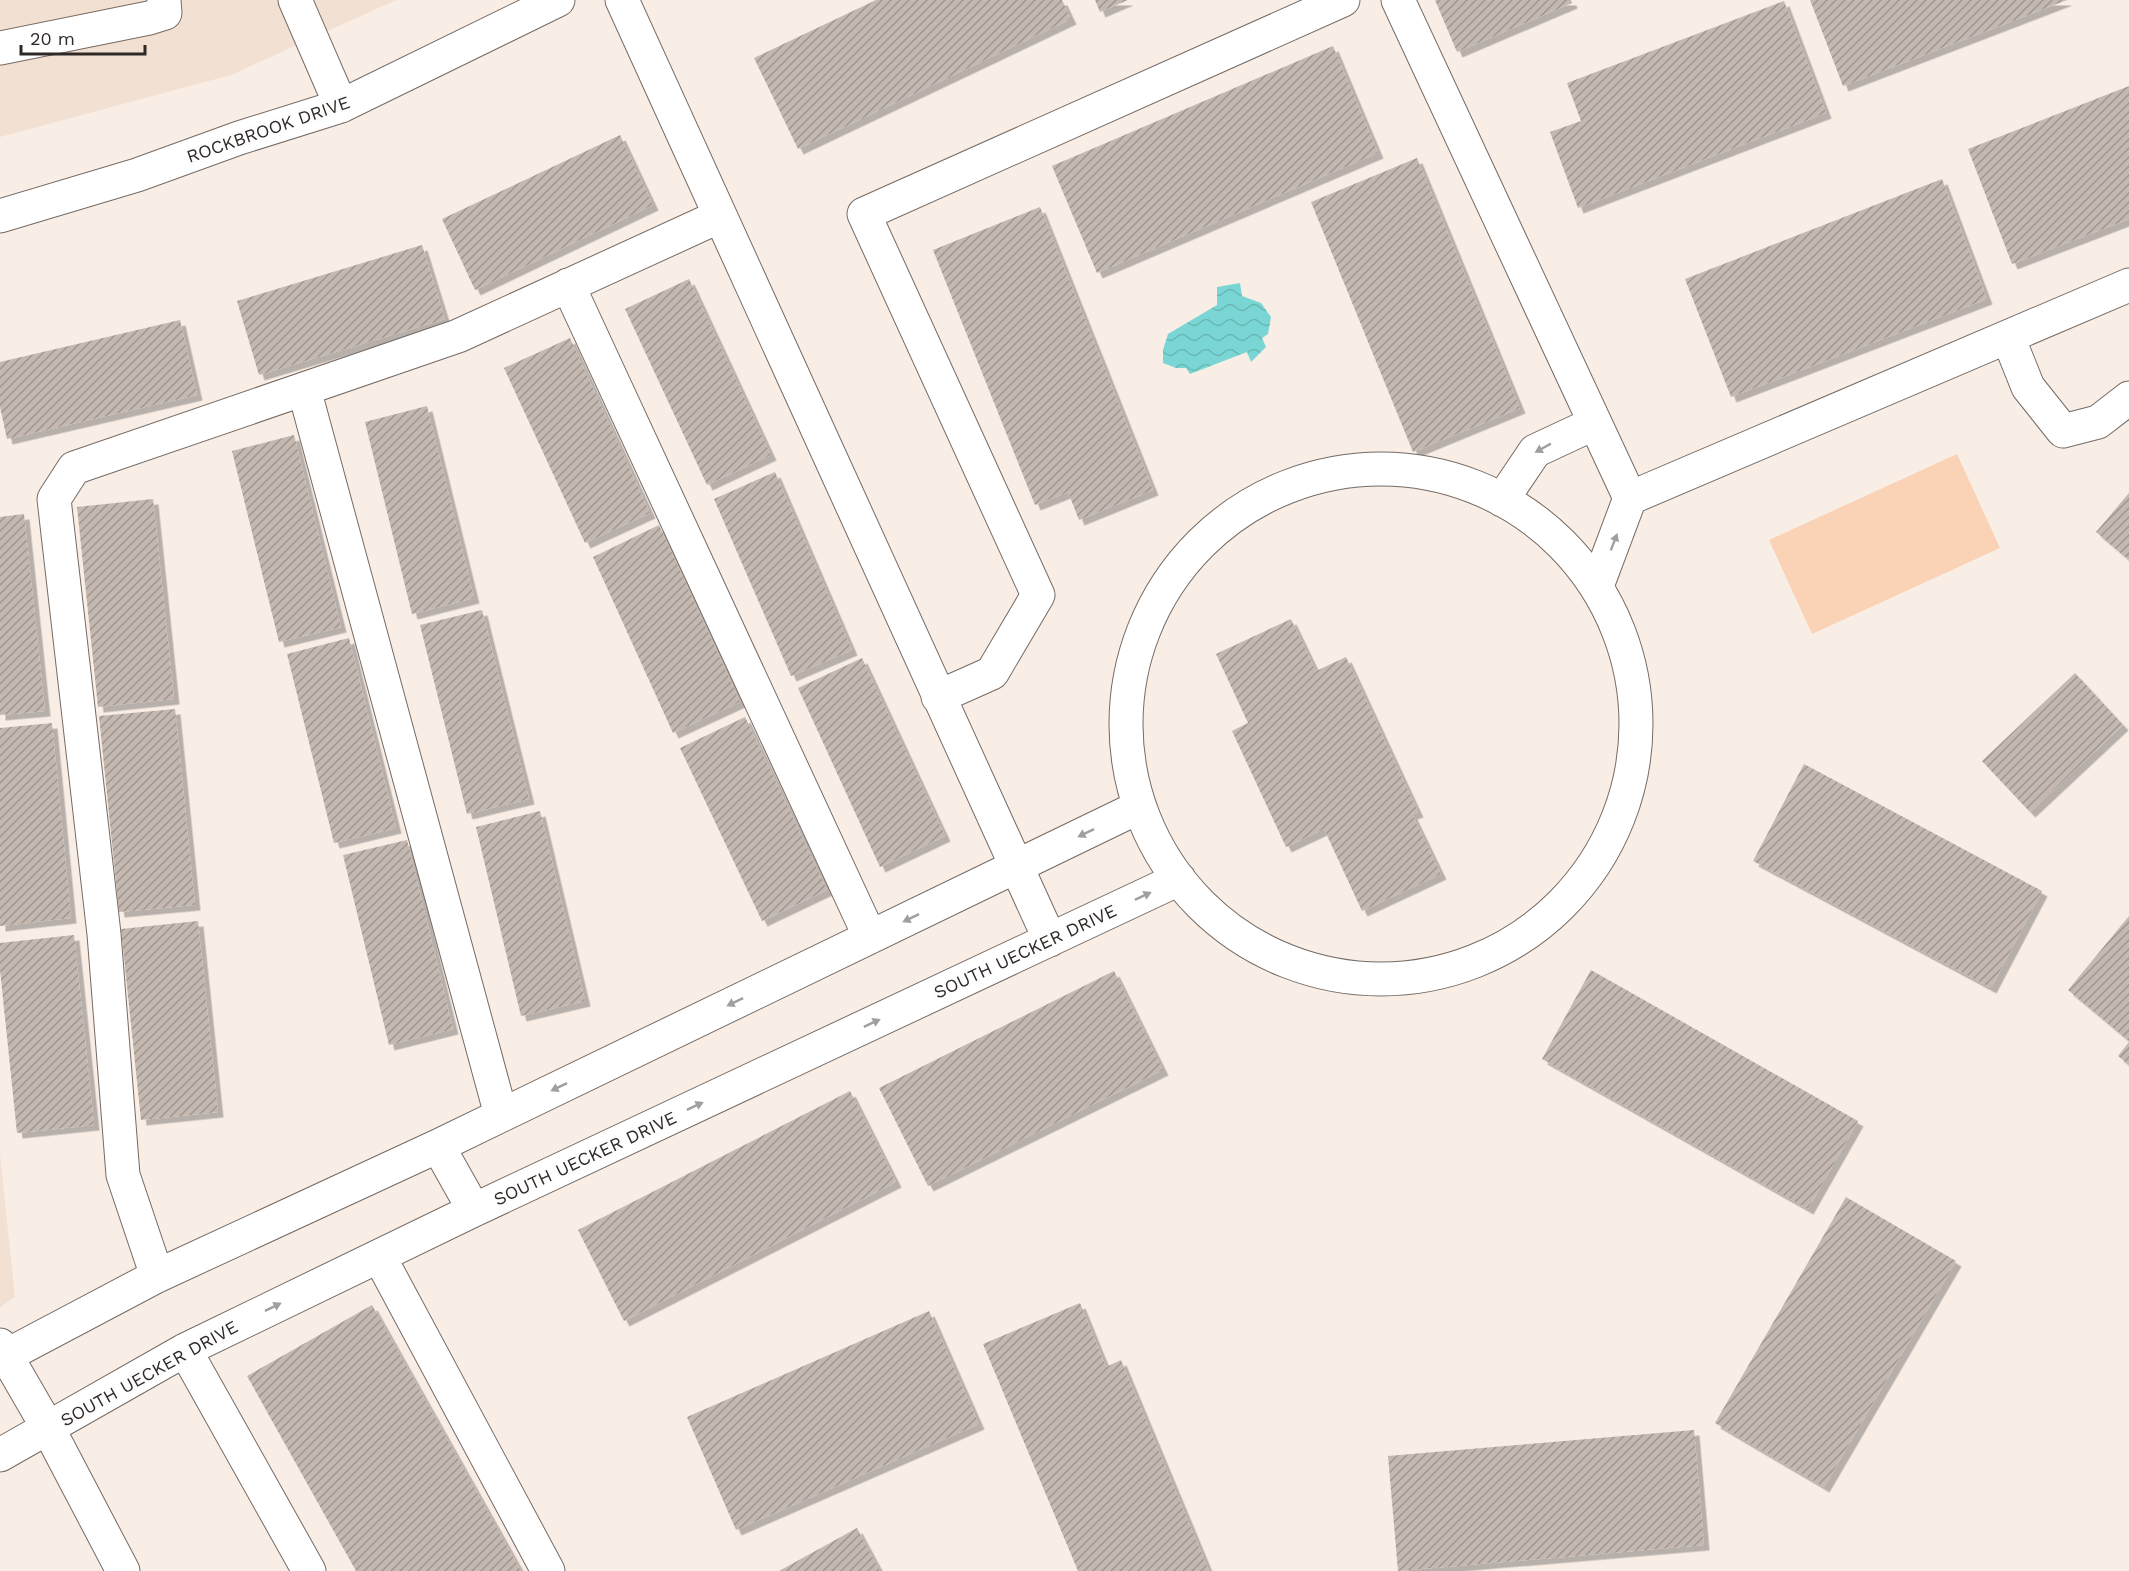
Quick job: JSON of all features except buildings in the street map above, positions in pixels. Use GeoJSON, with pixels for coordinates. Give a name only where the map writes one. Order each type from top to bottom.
{"type":"FeatureCollection","features":[{"type":"Feature","properties":{"kind":"street"},"geometry":{"type":"LineString","coordinates":[[0,48],[148,18],[165,13],[164,0]]}},
{"type":"Feature","properties":{"kind":"street"},"geometry":{"type":"LineString","coordinates":[[295,0],[341,106]]}},
{"type":"Feature","properties":{"kind":"street","name":"ROCKBROOK DRIVE"},"geometry":{"type":"LineString","coordinates":[[0,216],[137,175],[239,138],[341,106],[558,0]]}},
{"type":"Feature","properties":{"kind":"street"},"geometry":{"type":"LineString","coordinates":[[622,0],[1050,940]]}},
{"type":"Feature","properties":{"kind":"street"},"geometry":{"type":"LineString","coordinates":[[938,697],[992,673],[1038,595],[864,214],[1343,0]]}},
{"type":"Feature","properties":{"kind":"street"},"geometry":{"type":"LineString","coordinates":[[1398,0],[1630,498],[1597,586]]}},
{"type":"Feature","properties":{"kind":"street"},"geometry":{"type":"LineString","coordinates":[[157,1276],[123,1175],[104,933],[54,499],[74,468],[458,336],[720,216]]}},
{"type":"Feature","properties":{"kind":"street"},"geometry":{"type":"LineString","coordinates":[[568,285],[870,937]]}},
{"type":"Feature","properties":{"kind":"street"},"geometry":{"type":"LineString","coordinates":[[1630,498],[2129,285]]}},
{"type":"Feature","properties":{"kind":"street"},"geometry":{"type":"LineString","coordinates":[[2008,337],[2028,387],[2064,431],[2098,422],[2129,398]]}},
{"type":"Feature","properties":{"kind":"street"},"geometry":{"type":"LineString","coordinates":[[304,389],[501,1115]]}},
{"type":"Feature","properties":{"kind":"street"},"geometry":{"type":"LineString","coordinates":[[1502,500],[1535,451],[1596,423]]}},
{"type":"Feature","properties":{"kind":"street"},"geometry":{"type":"LineString","coordinates":[[1345,469],[1418,469],[1488,490],[1550,530],[1597,586],[1627,654],[1637,727],[1628,789],[1626,800],[1594,867],[1545,921],[1483,961],[1412,980],[1339,978],[1269,956],[1208,915],[1179,879],[1139,807],[1124,725],[1134,653],[1165,585],[1212,530],[1274,490],[1345,469]]}},
{"type":"Feature","properties":{"kind":"street"},"geometry":{"type":"LineString","coordinates":[[123,1571],[48,1428],[2,1353],[157,1276],[438,1146],[1139,807]]}},
{"type":"Feature","properties":{"kind":"street","name":"SOUTH UECKER DRIVE"},"geometry":{"type":"LineString","coordinates":[[0,1455],[185,1350],[474,1210],[1179,879]]}},
{"type":"Feature","properties":{"kind":"street"},"geometry":{"type":"LineString","coordinates":[[438,1146],[474,1210]]}},
{"type":"Feature","properties":{"kind":"street"},"geometry":{"type":"LineString","coordinates":[[379,1256],[548,1571]]}},
{"type":"Feature","properties":{"kind":"street"},"geometry":{"type":"LineString","coordinates":[[185,1350],[309,1571]]}},
{"type":"Feature","properties":{"kind":"shaded area"},"geometry":{"type":"Polygon","coordinates":[[[0,0],[396,0],[231,75],[0,137],[0,0]]]}},
{"type":"Feature","properties":{"kind":"shaded area"},"geometry":{"type":"Polygon","coordinates":[[[1957,454],[2000,548],[1812,634],[1769,540],[1957,454]]]}},
{"type":"Feature","properties":{"kind":"shaded area"},"geometry":{"type":"Polygon","coordinates":[[[0,1154],[15,1297],[0,1307],[0,1154]]]}},
{"type":"Feature","properties":{"kind":"water"},"geometry":{"type":"Polygon","coordinates":[[[1240,283],[1242,296],[1261,303],[1271,317],[1268,334],[1262,338],[1266,347],[1251,362],[1247,352],[1190,374],[1186,368],[1176,368],[1163,363],[1163,350],[1168,334],[1217,305],[1217,287],[1240,283]]]}}]}
